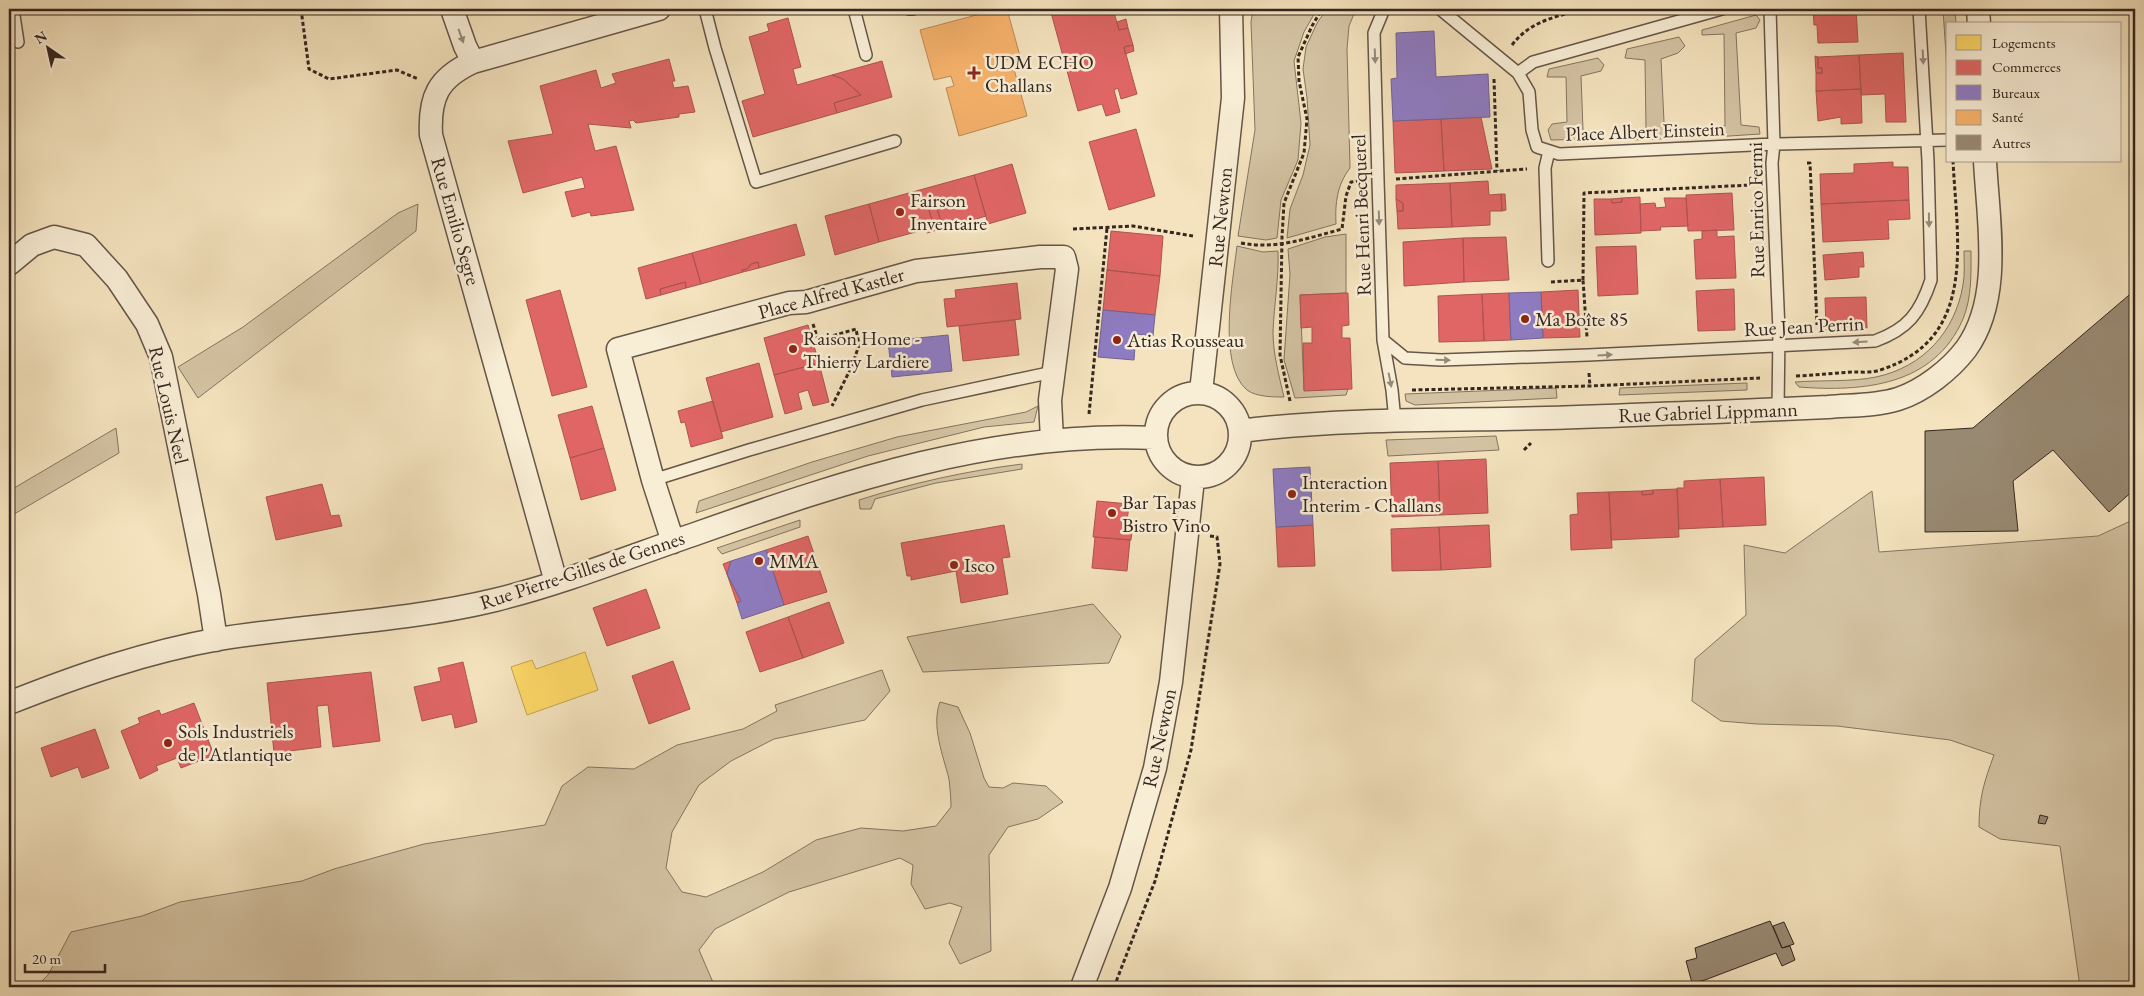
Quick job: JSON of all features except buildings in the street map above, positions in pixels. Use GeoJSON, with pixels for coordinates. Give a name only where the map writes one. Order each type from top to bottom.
{"type":"FeatureCollection","features":[{"type":"Feature","properties":{"kind":"street"},"geometry":{"type":"LineString","coordinates":[[452,9],[465,46],[473,62]]}},
{"type":"Feature","properties":{"kind":"street","name":"Rue Emilio Segre"},"geometry":{"type":"LineString","coordinates":[[556,582],[431,135],[430,116],[439,88],[458,69],[473,62],[659,9]]}},
{"type":"Feature","properties":{"kind":"street","name":"Rue Newton"},"geometry":{"type":"LineString","coordinates":[[1201,392],[1233,98],[1231,9]]}},
{"type":"Feature","properties":{"kind":"street","name":"Rue Newton"},"geometry":{"type":"LineString","coordinates":[[1231,40],[1239,9]]}},
{"type":"Feature","properties":{"kind":"street"},"geometry":{"type":"LineString","coordinates":[[1978,9],[1979,22]]}},
{"type":"Feature","properties":{"kind":"street","name":"Rue Gabriel Lippmann"},"geometry":{"type":"LineString","coordinates":[[1240,431],[1396,421],[1522,419],[1869,405],[1899,398],[1925,385],[1948,369],[1966,349],[1982,320],[1988,295],[1990,264],[1985,162]]}},
{"type":"Feature","properties":{"kind":"street","name":"Rue Louis Neel"},"geometry":{"type":"LineString","coordinates":[[9,264],[32,245],[54,237],[86,245],[117,279],[147,324],[161,357],[210,594],[216,640]]}},
{"type":"Feature","properties":{"kind":"street","name":"Place Alfred Kastler"},"geometry":{"type":"LineString","coordinates":[[673,542],[653,480],[618,349],[789,303],[806,302],[916,270],[1040,257],[1064,257],[1067,269],[1050,400],[1052,440]]}},
{"type":"Feature","properties":{"kind":"street"},"geometry":{"type":"LineString","coordinates":[[1201,392],[1221,399],[1236,414],[1240,431],[1235,458],[1217,474],[1193,478],[1174,472],[1160,458],[1155,438],[1160,415],[1178,397],[1201,392]]}},
{"type":"Feature","properties":{"kind":"street","name":"Rue Pierre-Gilles de Gennes"},"geometry":{"type":"LineString","coordinates":[[9,703],[114,664],[216,640],[276,631],[396,619],[499,599],[556,582],[882,473],[956,454],[1052,440],[1089,437],[1155,438]]}},
{"type":"Feature","properties":{"kind":"street","name":"Rue Newton"},"geometry":{"type":"LineString","coordinates":[[1082,987],[1120,888],[1155,768],[1171,682],[1193,478]]}},
{"type":"Feature","properties":{"kind":"lane"},"geometry":{"type":"LineString","coordinates":[[13,9],[18,42]]}},
{"type":"Feature","properties":{"kind":"lane"},"geometry":{"type":"LineString","coordinates":[[705,9],[756,182],[895,141]]}},
{"type":"Feature","properties":{"kind":"lane"},"geometry":{"type":"LineString","coordinates":[[854,9],[866,55]]}},
{"type":"Feature","properties":{"kind":"lane"},"geometry":{"type":"LineString","coordinates":[[908,9],[913,9]]}},
{"type":"Feature","properties":{"kind":"lane","name":"Rue Henri Becquerel"},"geometry":{"type":"LineString","coordinates":[[1384,9],[1374,33],[1378,180],[1383,340],[1396,421]]}},
{"type":"Feature","properties":{"kind":"lane","name":"Place Albert Einstein"},"geometry":{"type":"LineString","coordinates":[[1440,9],[1518,73],[1529,92],[1532,130],[1537,147],[1559,154],[1774,144],[1946,140]]}},
{"type":"Feature","properties":{"kind":"lane"},"geometry":{"type":"LineString","coordinates":[[1518,73],[1533,62],[1722,9]]}},
{"type":"Feature","properties":{"kind":"lane","name":"Rue Enrico Fermi"},"geometry":{"type":"LineString","coordinates":[[1770,9],[1778,409]]}},
{"type":"Feature","properties":{"kind":"lane","name":"Rue Jean Perrin"},"geometry":{"type":"LineString","coordinates":[[1383,340],[1405,358],[1442,360],[1875,342],[1893,334],[1917,312],[1925,298],[1931,280],[1927,140],[1919,9]]}},
{"type":"Feature","properties":{"kind":"lane"},"geometry":{"type":"LineString","coordinates":[[1548,261],[1546,168],[1549,151]]}},
{"type":"Feature","properties":{"kind":"lane"},"geometry":{"type":"LineString","coordinates":[[653,480],[922,400],[1053,372]]}},
{"type":"Feature","properties":{"kind":"path"},"geometry":{"type":"LineString","coordinates":[[300,9],[309,69],[329,79],[397,70],[439,88]]}},
{"type":"Feature","properties":{"kind":"path"},"geometry":{"type":"LineString","coordinates":[[1292,427],[1290,401],[1280,355],[1284,203],[1304,152],[1307,119],[1298,81],[1298,57],[1322,9]]}},
{"type":"Feature","properties":{"kind":"path"},"geometry":{"type":"LineString","coordinates":[[1583,280],[1584,193],[1751,185],[1753,164],[1810,163],[1817,330]]}},
{"type":"Feature","properties":{"kind":"path"},"geometry":{"type":"LineString","coordinates":[[1072,229],[1133,226],[1256,246],[1282,245],[1342,229],[1346,196],[1351,182],[1546,168]]}},
{"type":"Feature","properties":{"kind":"path"},"geometry":{"type":"LineString","coordinates":[[1089,437],[1089,400],[1107,228]]}},
{"type":"Feature","properties":{"kind":"path"},"geometry":{"type":"LineString","coordinates":[[806,302],[818,340],[856,329],[859,345],[852,366],[821,429]]}},
{"type":"Feature","properties":{"kind":"path"},"geometry":{"type":"LineString","coordinates":[[1756,348],[1757,378]]}},
{"type":"Feature","properties":{"kind":"shaded area"},"geometry":{"type":"Polygon","coordinates":[[[1253,9],[1317,9],[1304,32],[1294,61],[1301,123],[1298,160],[1281,200],[1277,238],[1266,240],[1238,236],[1255,130],[1251,22],[1253,9]]]}},
{"type":"Feature","properties":{"kind":"shaded area"},"geometry":{"type":"Polygon","coordinates":[[[1327,9],[1356,9],[1349,26],[1347,49],[1350,168],[1342,181],[1338,194],[1336,224],[1287,238],[1290,209],[1303,175],[1310,145],[1303,69],[1306,47],[1317,23],[1327,9]]]}},
{"type":"Feature","properties":{"kind":"shaded area"},"geometry":{"type":"Polygon","coordinates":[[[1943,9],[1955,9],[1956,22],[1946,22],[1946,55],[1943,9]]]}},
{"type":"Feature","properties":{"kind":"shaded area"},"geometry":{"type":"Polygon","coordinates":[[[1756,15],[1760,20],[1756,28],[1736,33],[1741,125],[1759,127],[1760,134],[1714,137],[1708,135],[1705,127],[1725,126],[1724,34],[1702,35],[1702,30],[1756,15]]]}},
{"type":"Feature","properties":{"kind":"shaded area"},"geometry":{"type":"Polygon","coordinates":[[[1679,37],[1685,46],[1678,53],[1661,59],[1664,122],[1667,130],[1683,131],[1682,138],[1630,140],[1628,131],[1646,129],[1645,60],[1625,58],[1627,49],[1679,37]]]}},
{"type":"Feature","properties":{"kind":"shaded area"},"geometry":{"type":"Polygon","coordinates":[[[1598,58],[1604,65],[1601,71],[1581,76],[1583,130],[1601,134],[1601,139],[1551,140],[1548,130],[1552,124],[1567,122],[1566,77],[1547,77],[1549,69],[1598,58]]]}},
{"type":"Feature","properties":{"kind":"shaded area"},"geometry":{"type":"Polygon","coordinates":[[[418,204],[416,231],[198,398],[178,367],[243,327],[398,213],[418,204]]]}},
{"type":"Feature","properties":{"kind":"shaded area"},"geometry":{"type":"Polygon","coordinates":[[[1346,234],[1346,293],[1300,295],[1304,390],[1348,389],[1346,395],[1295,398],[1284,360],[1290,274],[1288,249],[1325,237],[1346,234]]]}},
{"type":"Feature","properties":{"kind":"shaded area"},"geometry":{"type":"Polygon","coordinates":[[[1237,246],[1263,252],[1278,251],[1273,340],[1284,397],[1270,397],[1247,390],[1238,378],[1232,362],[1229,321],[1237,246]]]}},
{"type":"Feature","properties":{"kind":"shaded area"},"geometry":{"type":"Polygon","coordinates":[[[1964,251],[1971,251],[1970,285],[1966,311],[1950,341],[1934,359],[1915,371],[1894,380],[1871,385],[1848,388],[1823,388],[1799,387],[1795,382],[1867,379],[1893,372],[1922,356],[1934,345],[1953,318],[1963,285],[1964,251]]]}},
{"type":"Feature","properties":{"kind":"shaded area"},"geometry":{"type":"Polygon","coordinates":[[[1747,383],[1747,390],[1619,395],[1620,388],[1747,383]]]}},
{"type":"Feature","properties":{"kind":"shaded area"},"geometry":{"type":"Polygon","coordinates":[[[1556,388],[1557,398],[1415,405],[1406,401],[1405,394],[1556,388]]]}},
{"type":"Feature","properties":{"kind":"shaded area"},"geometry":{"type":"Polygon","coordinates":[[[1038,406],[1034,422],[984,427],[868,456],[696,513],[699,501],[812,462],[897,437],[1026,412],[1038,406]]]}},
{"type":"Feature","properties":{"kind":"shaded area"},"geometry":{"type":"Polygon","coordinates":[[[116,428],[119,453],[9,517],[9,491],[116,428]]]}},
{"type":"Feature","properties":{"kind":"shaded area"},"geometry":{"type":"Polygon","coordinates":[[[1496,436],[1499,450],[1388,456],[1386,440],[1496,436]]]}},
{"type":"Feature","properties":{"kind":"shaded area"},"geometry":{"type":"Polygon","coordinates":[[[1022,464],[1022,469],[936,483],[875,499],[871,509],[860,509],[859,500],[899,488],[939,478],[1022,464]]]}},
{"type":"Feature","properties":{"kind":"shaded area"},"geometry":{"type":"Polygon","coordinates":[[[1872,491],[1879,552],[2098,536],[2135,519],[2135,987],[2080,987],[2060,846],[2000,839],[1979,827],[1983,790],[1994,755],[1950,740],[1837,726],[1721,721],[1692,701],[1695,659],[1746,615],[1744,545],[1785,553],[1872,491]]]}},
{"type":"Feature","properties":{"kind":"shaded area"},"geometry":{"type":"Polygon","coordinates":[[[800,520],[800,527],[722,554],[717,548],[800,520]]]}},
{"type":"Feature","properties":{"kind":"shaded area"},"geometry":{"type":"Polygon","coordinates":[[[1093,604],[1121,636],[1109,663],[923,672],[907,637],[1093,604]]]}},
{"type":"Feature","properties":{"kind":"shaded area"},"geometry":{"type":"Polygon","coordinates":[[[882,670],[890,691],[865,720],[774,739],[731,761],[699,785],[672,832],[666,868],[682,892],[706,897],[763,872],[816,840],[861,828],[903,831],[936,826],[951,807],[949,779],[937,731],[938,711],[940,702],[958,707],[970,733],[984,778],[989,787],[1003,788],[1013,783],[1046,786],[1063,802],[1038,819],[1008,827],[989,855],[991,951],[960,964],[949,943],[962,907],[950,903],[925,909],[911,884],[913,865],[900,858],[789,892],[715,929],[699,950],[715,987],[36,987],[48,975],[71,932],[142,916],[180,902],[302,881],[334,869],[424,844],[545,825],[562,786],[588,767],[634,769],[677,745],[743,729],[777,711],[775,705],[882,670]]]}},
{"type":"Feature","properties":{"kind":"place","name":"UDM ECHO Challans"},"geometry":{"type":"Point","coordinates":[974,73]}},
{"type":"Feature","properties":{"kind":"place","name":"Fairson Inventaire"},"geometry":{"type":"Point","coordinates":[900,212]}},
{"type":"Feature","properties":{"kind":"place","name":"Ma Boîte 85"},"geometry":{"type":"Point","coordinates":[1525,319]}},
{"type":"Feature","properties":{"kind":"place","name":"Atias Rousseau"},"geometry":{"type":"Point","coordinates":[1117,340]}},
{"type":"Feature","properties":{"kind":"place","name":"Raison Home - Thierry Lardiere"},"geometry":{"type":"Point","coordinates":[793,349]}},
{"type":"Feature","properties":{"kind":"place","name":"Interaction Interim - Challans"},"geometry":{"type":"Point","coordinates":[1292,494]}},
{"type":"Feature","properties":{"kind":"place","name":"Bar Tapas Bistro Vino"},"geometry":{"type":"Point","coordinates":[1112,513]}},
{"type":"Feature","properties":{"kind":"place","name":"MMA"},"geometry":{"type":"Point","coordinates":[759,561]}},
{"type":"Feature","properties":{"kind":"place","name":"Isco"},"geometry":{"type":"Point","coordinates":[954,565]}},
{"type":"Feature","properties":{"kind":"place","name":"Sols Industriels de l'Atlantique"},"geometry":{"type":"Point","coordinates":[168,743]}}]}
